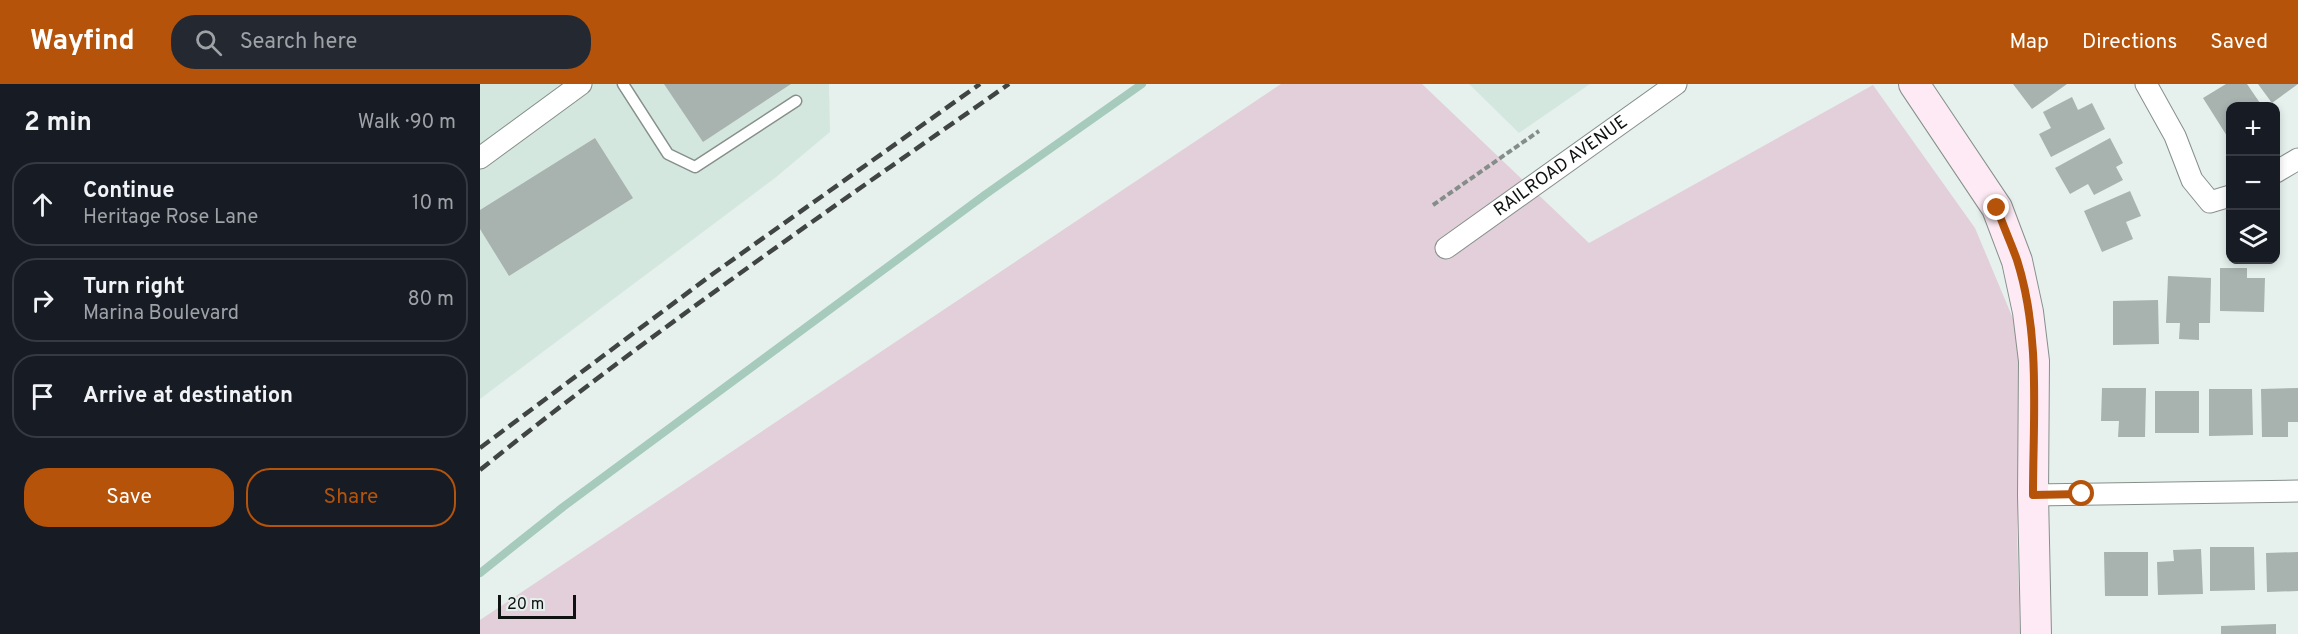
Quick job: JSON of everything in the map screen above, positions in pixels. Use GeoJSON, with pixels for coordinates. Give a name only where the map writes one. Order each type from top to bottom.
{"type":"FeatureCollection","features":[{"type":"Feature","properties":{"kind":"street"},"geometry":{"type":"LineString","coordinates":[[480,158],[581,84]]}},
{"type":"Feature","properties":{"kind":"street","name":"RAILROAD AVENUE"},"geometry":{"type":"LineString","coordinates":[[1446,248],[1676,84]]}},
{"type":"Feature","properties":{"kind":"street"},"geometry":{"type":"LineString","coordinates":[[1914,84],[1997,208],[2017,261],[2028,312],[2034,361],[2033,495],[2036,634]]}},
{"type":"Feature","properties":{"kind":"street"},"geometry":{"type":"LineString","coordinates":[[2146,84],[2175,136],[2192,180],[2220,199]]}},
{"type":"Feature","properties":{"kind":"street"},"geometry":{"type":"LineString","coordinates":[[2280,170],[2298,159]]}},
{"type":"Feature","properties":{"kind":"street"},"geometry":{"type":"LineString","coordinates":[[2033,495],[2298,491]]}},
{"type":"Feature","properties":{"kind":"lane"},"geometry":{"type":"LineString","coordinates":[[623,84],[668,154],[695,167],[795,101]]}},
{"type":"Feature","properties":{"kind":"path"},"geometry":{"type":"LineString","coordinates":[[1433,205],[1539,131]]}},
{"type":"Feature","properties":{"kind":"shaded area"},"geometry":{"type":"Polygon","coordinates":[[[480,84],[829,84],[830,132],[775,178],[480,399],[480,84]]]}},
{"type":"Feature","properties":{"kind":"shaded area"},"geometry":{"type":"Polygon","coordinates":[[[1281,84],[1422,84],[1589,243],[1873,85],[1975,228],[2022,340],[2017,531],[2020,634],[480,634],[480,620],[1281,84]]]}},
{"type":"Feature","properties":{"kind":"shaded area"},"geometry":{"type":"Polygon","coordinates":[[[1469,84],[1590,84],[1519,133],[1469,84]]]}},
{"type":"Feature","properties":{"kind":"building"},"geometry":{"type":"Polygon","coordinates":[[[664,84],[791,84],[703,142],[664,84]]]}},
{"type":"Feature","properties":{"kind":"building"},"geometry":{"type":"Polygon","coordinates":[[[2013,84],[2067,84],[2032,109],[2013,84]]]}},
{"type":"Feature","properties":{"kind":"building"},"geometry":{"type":"Polygon","coordinates":[[[2226,84],[2247,84],[2259,102],[2226,102],[2226,134],[2203,98],[2226,84]]]}},
{"type":"Feature","properties":{"kind":"building"},"geometry":{"type":"Polygon","coordinates":[[[2258,84],[2298,84],[2273,102],[2258,84]]]}},
{"type":"Feature","properties":{"kind":"building"},"geometry":{"type":"Polygon","coordinates":[[[2072,97],[2078,110],[2092,103],[2105,129],[2051,157],[2039,134],[2051,128],[2043,112],[2072,97]]]}},
{"type":"Feature","properties":{"kind":"building"},"geometry":{"type":"Polygon","coordinates":[[[595,138],[633,198],[509,276],[480,229],[480,210],[595,138]]]}},
{"type":"Feature","properties":{"kind":"building"},"geometry":{"type":"Polygon","coordinates":[[[2110,138],[2123,163],[2116,167],[2123,180],[2094,195],[2088,184],[2070,194],[2055,168],[2110,138]]]}},
{"type":"Feature","properties":{"kind":"building"},"geometry":{"type":"Polygon","coordinates":[[[2130,191],[2141,216],[2126,222],[2133,239],[2102,252],[2084,211],[2130,191]]]}},
{"type":"Feature","properties":{"kind":"building"},"geometry":{"type":"Polygon","coordinates":[[[2220,268],[2247,268],[2247,278],[2265,278],[2264,312],[2220,311],[2220,268]]]}},
{"type":"Feature","properties":{"kind":"building"},"geometry":{"type":"Polygon","coordinates":[[[2168,276],[2211,278],[2210,323],[2199,323],[2199,340],[2179,339],[2180,323],[2166,323],[2168,276]]]}},
{"type":"Feature","properties":{"kind":"building"},"geometry":{"type":"Polygon","coordinates":[[[2158,300],[2159,344],[2113,345],[2113,301],[2158,300]]]}},
{"type":"Feature","properties":{"kind":"building"},"geometry":{"type":"Polygon","coordinates":[[[2102,388],[2146,388],[2145,437],[2118,437],[2119,421],[2101,421],[2102,388]]]}},
{"type":"Feature","properties":{"kind":"building"},"geometry":{"type":"Polygon","coordinates":[[[2298,388],[2298,422],[2288,422],[2288,437],[2262,437],[2261,389],[2298,388]]]}},
{"type":"Feature","properties":{"kind":"building"},"geometry":{"type":"Polygon","coordinates":[[[2209,389],[2252,389],[2253,435],[2209,436],[2209,389]]]}},
{"type":"Feature","properties":{"kind":"building"},"geometry":{"type":"Polygon","coordinates":[[[2155,391],[2199,391],[2199,433],[2155,433],[2155,391]]]}},
{"type":"Feature","properties":{"kind":"building"},"geometry":{"type":"Polygon","coordinates":[[[2210,547],[2254,547],[2255,590],[2210,591],[2210,547]]]}},
{"type":"Feature","properties":{"kind":"building"},"geometry":{"type":"Polygon","coordinates":[[[2201,549],[2203,594],[2158,595],[2157,562],[2174,561],[2173,550],[2201,549]]]}},
{"type":"Feature","properties":{"kind":"building"},"geometry":{"type":"Polygon","coordinates":[[[2104,552],[2148,552],[2148,596],[2105,596],[2104,552]]]}},
{"type":"Feature","properties":{"kind":"building"},"geometry":{"type":"Polygon","coordinates":[[[2298,552],[2298,591],[2267,592],[2266,553],[2298,552]]]}},
{"type":"Feature","properties":{"kind":"building"},"geometry":{"type":"Polygon","coordinates":[[[2276,624],[2276,634],[2221,634],[2221,626],[2276,624]]]}},
{"type":"Feature","properties":{"kind":"waterway"},"geometry":{"type":"LineString","coordinates":[[480,573],[563,507],[986,194],[1142,84]]}},
{"type":"Feature","properties":{"kind":"railway"},"geometry":{"type":"LineString","coordinates":[[480,448],[714,273],[980,84]]}},
{"type":"Feature","properties":{"kind":"railway"},"geometry":{"type":"LineString","coordinates":[[480,470],[609,369],[808,225],[1009,84]]}},
{"type":"Feature","properties":{"kind":"route"},"geometry":{"type":"LineString","coordinates":[[1997,208],[2017,261],[2028,312],[2034,361],[2033,495],[2082,494]]}}]}
